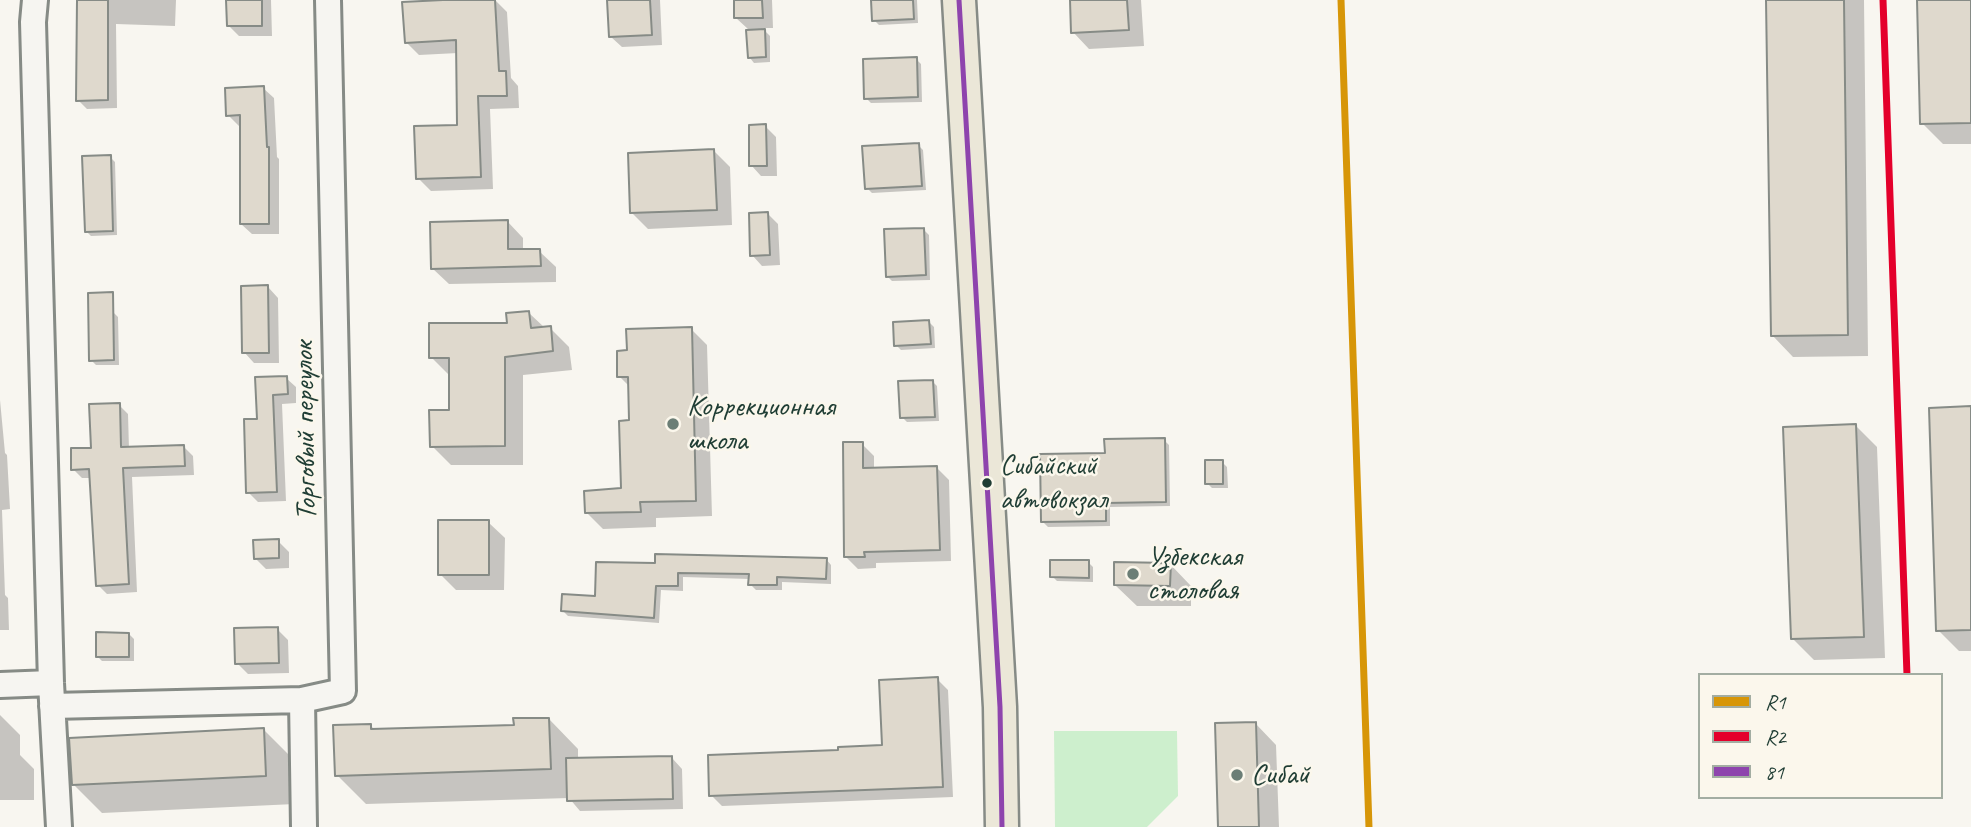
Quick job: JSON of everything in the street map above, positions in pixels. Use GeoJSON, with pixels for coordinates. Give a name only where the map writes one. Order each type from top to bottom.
{"type":"FeatureCollection","features":[{"type":"Feature","properties":{"kind":"main road"},"geometry":{"type":"LineString","coordinates":[[960,0],[1000,707],[1002,827]]}},
{"type":"Feature","properties":{"kind":"street"},"geometry":{"type":"LineString","coordinates":[[35,0],[33,22],[52,694],[60,827]]}},
{"type":"Feature","properties":{"kind":"street","name":"Торговый переулок"},"geometry":{"type":"LineString","coordinates":[[302,700],[344,691],[328,0]]}},
{"type":"Feature","properties":{"kind":"street"},"geometry":{"type":"LineString","coordinates":[[0,685],[52,694],[302,700],[304,827]]}},
{"type":"Feature","properties":{"kind":"green space"},"geometry":{"type":"Polygon","coordinates":[[[1054,731],[1177,731],[1178,796],[1147,827],[1055,827],[1054,731]]]}},
{"type":"Feature","properties":{"kind":"building"},"geometry":{"type":"Polygon","coordinates":[[[77,0],[108,0],[108,100],[76,101],[77,0]]]}},
{"type":"Feature","properties":{"kind":"building"},"geometry":{"type":"Polygon","coordinates":[[[226,0],[262,0],[262,26],[227,26],[226,0]]]}},
{"type":"Feature","properties":{"kind":"building"},"geometry":{"type":"Polygon","coordinates":[[[495,0],[499,71],[506,71],[507,96],[478,96],[481,177],[416,179],[414,126],[457,125],[456,40],[405,43],[402,2],[495,0]]]}},
{"type":"Feature","properties":{"kind":"building"},"geometry":{"type":"Polygon","coordinates":[[[607,0],[650,0],[652,35],[609,37],[607,0]]]}},
{"type":"Feature","properties":{"kind":"building"},"geometry":{"type":"Polygon","coordinates":[[[734,0],[762,0],[763,18],[734,18],[734,0]]]}},
{"type":"Feature","properties":{"kind":"building"},"geometry":{"type":"Polygon","coordinates":[[[871,0],[913,0],[914,19],[872,21],[871,0]]]}},
{"type":"Feature","properties":{"kind":"building"},"geometry":{"type":"Polygon","coordinates":[[[1070,0],[1127,0],[1129,30],[1071,33],[1070,0]]]}},
{"type":"Feature","properties":{"kind":"building"},"geometry":{"type":"Polygon","coordinates":[[[1766,0],[1844,0],[1848,335],[1771,336],[1766,0]]]}},
{"type":"Feature","properties":{"kind":"building"},"geometry":{"type":"Polygon","coordinates":[[[1917,0],[1971,0],[1971,123],[1920,124],[1917,0]]]}},
{"type":"Feature","properties":{"kind":"building"},"geometry":{"type":"Polygon","coordinates":[[[765,29],[766,57],[748,58],[746,30],[765,29]]]}},
{"type":"Feature","properties":{"kind":"building"},"geometry":{"type":"Polygon","coordinates":[[[917,57],[918,97],[864,99],[863,59],[917,57]]]}},
{"type":"Feature","properties":{"kind":"building"},"geometry":{"type":"Polygon","coordinates":[[[264,86],[269,147],[269,224],[240,224],[240,115],[226,116],[225,88],[264,86]]]}},
{"type":"Feature","properties":{"kind":"building"},"geometry":{"type":"Polygon","coordinates":[[[766,124],[767,166],[749,166],[749,125],[766,124]]]}},
{"type":"Feature","properties":{"kind":"building"},"geometry":{"type":"Polygon","coordinates":[[[919,143],[922,186],[865,189],[862,146],[919,143]]]}},
{"type":"Feature","properties":{"kind":"building"},"geometry":{"type":"Polygon","coordinates":[[[714,149],[717,210],[630,213],[628,153],[714,149]]]}},
{"type":"Feature","properties":{"kind":"building"},"geometry":{"type":"Polygon","coordinates":[[[111,155],[113,231],[85,232],[82,156],[111,155]]]}},
{"type":"Feature","properties":{"kind":"building"},"geometry":{"type":"Polygon","coordinates":[[[768,212],[770,255],[750,256],[749,213],[768,212]]]}},
{"type":"Feature","properties":{"kind":"building"},"geometry":{"type":"Polygon","coordinates":[[[508,220],[508,249],[540,249],[541,266],[431,269],[430,222],[508,220]]]}},
{"type":"Feature","properties":{"kind":"building"},"geometry":{"type":"Polygon","coordinates":[[[924,228],[926,275],[886,277],[884,229],[924,228]]]}},
{"type":"Feature","properties":{"kind":"building"},"geometry":{"type":"Polygon","coordinates":[[[268,285],[269,353],[242,353],[241,286],[268,285]]]}},
{"type":"Feature","properties":{"kind":"building"},"geometry":{"type":"Polygon","coordinates":[[[113,292],[114,360],[89,361],[88,293],[113,292]]]}},
{"type":"Feature","properties":{"kind":"building"},"geometry":{"type":"Polygon","coordinates":[[[529,311],[531,328],[551,326],[553,351],[505,357],[505,446],[430,447],[429,410],[449,410],[449,358],[429,358],[429,323],[507,323],[506,313],[529,311]]]}},
{"type":"Feature","properties":{"kind":"building"},"geometry":{"type":"Polygon","coordinates":[[[929,320],[931,344],[894,346],[893,322],[929,320]]]}},
{"type":"Feature","properties":{"kind":"building"},"geometry":{"type":"Polygon","coordinates":[[[692,327],[696,501],[640,502],[641,512],[585,513],[584,491],[621,488],[619,421],[629,420],[628,377],[617,377],[617,351],[627,350],[626,329],[692,327]]]}},
{"type":"Feature","properties":{"kind":"building"},"geometry":{"type":"Polygon","coordinates":[[[287,376],[288,394],[273,395],[277,492],[246,493],[244,419],[257,419],[255,377],[287,376]]]}},
{"type":"Feature","properties":{"kind":"building"},"geometry":{"type":"Polygon","coordinates":[[[933,380],[935,417],[900,418],[898,381],[933,380]]]}},
{"type":"Feature","properties":{"kind":"building"},"geometry":{"type":"Polygon","coordinates":[[[120,403],[121,447],[184,445],[185,466],[123,468],[129,584],[96,586],[89,469],[71,470],[71,448],[91,448],[89,404],[120,403]]]}},
{"type":"Feature","properties":{"kind":"building"},"geometry":{"type":"Polygon","coordinates":[[[1971,406],[1971,630],[1936,631],[1929,408],[1971,406]]]}},
{"type":"Feature","properties":{"kind":"building"},"geometry":{"type":"Polygon","coordinates":[[[1856,424],[1864,637],[1791,639],[1783,427],[1856,424]]]}},
{"type":"Feature","properties":{"kind":"building"},"geometry":{"type":"Polygon","coordinates":[[[1165,438],[1166,502],[1106,503],[1106,521],[1041,522],[1040,454],[1105,453],[1104,439],[1165,438]]]}},
{"type":"Feature","properties":{"kind":"building"},"geometry":{"type":"Polygon","coordinates":[[[843,442],[863,442],[863,468],[937,466],[940,550],[864,552],[865,557],[844,557],[843,442]]]}},
{"type":"Feature","properties":{"kind":"building"},"geometry":{"type":"Polygon","coordinates":[[[1205,460],[1223,460],[1223,484],[1205,484],[1205,460]]]}},
{"type":"Feature","properties":{"kind":"building"},"geometry":{"type":"Polygon","coordinates":[[[438,520],[489,520],[489,575],[438,575],[438,520]]]}},
{"type":"Feature","properties":{"kind":"building"},"geometry":{"type":"Polygon","coordinates":[[[279,539],[279,558],[254,559],[253,540],[279,539]]]}},
{"type":"Feature","properties":{"kind":"building"},"geometry":{"type":"Polygon","coordinates":[[[655,554],[827,558],[826,579],[777,577],[777,585],[748,585],[749,574],[678,573],[678,586],[656,586],[654,618],[561,611],[562,594],[595,596],[596,562],[655,563],[655,554]]]}},
{"type":"Feature","properties":{"kind":"building"},"geometry":{"type":"Polygon","coordinates":[[[1050,560],[1089,560],[1089,578],[1050,577],[1050,560]]]}},
{"type":"Feature","properties":{"kind":"building"},"geometry":{"type":"Polygon","coordinates":[[[1114,562],[1171,563],[1170,586],[1114,585],[1114,562]]]}},
{"type":"Feature","properties":{"kind":"building"},"geometry":{"type":"Polygon","coordinates":[[[278,627],[279,663],[235,664],[234,628],[278,627]]]}},
{"type":"Feature","properties":{"kind":"building"},"geometry":{"type":"Polygon","coordinates":[[[96,632],[129,633],[129,657],[96,657],[96,632]]]}},
{"type":"Feature","properties":{"kind":"building"},"geometry":{"type":"Polygon","coordinates":[[[938,677],[943,787],[709,796],[708,755],[838,750],[838,747],[882,745],[879,680],[938,677]]]}},
{"type":"Feature","properties":{"kind":"building"},"geometry":{"type":"Polygon","coordinates":[[[513,718],[549,718],[551,769],[335,776],[333,725],[371,724],[371,729],[514,725],[513,718]]]}},
{"type":"Feature","properties":{"kind":"building","name":"Сибай"},"geometry":{"type":"Polygon","coordinates":[[[1256,722],[1259,827],[1218,827],[1215,723],[1256,722]]]}},
{"type":"Feature","properties":{"kind":"building"},"geometry":{"type":"Polygon","coordinates":[[[264,728],[266,776],[72,785],[69,738],[264,728]]]}},
{"type":"Feature","properties":{"kind":"building"},"geometry":{"type":"Polygon","coordinates":[[[672,756],[673,799],[567,801],[566,758],[672,756]]]}},
{"type":"Feature","properties":{"kind":"transit line","name":"81"},"geometry":{"type":"LineString","coordinates":[[959,0],[1000,707],[1002,827]]}},
{"type":"Feature","properties":{"kind":"transit line","name":"R1"},"geometry":{"type":"LineString","coordinates":[[1341,0],[1369,827]]}},
{"type":"Feature","properties":{"kind":"transit line","name":"R2"},"geometry":{"type":"LineString","coordinates":[[1883,0],[1907,673]]}},
{"type":"Feature","properties":{"kind":"place","name":"Коррекционная школа"},"geometry":{"type":"Point","coordinates":[673,424]}},
{"type":"Feature","properties":{"kind":"place","name":"Сибайский автовокзал"},"geometry":{"type":"Point","coordinates":[987,483]}},
{"type":"Feature","properties":{"kind":"place","name":"Узбекская столовая"},"geometry":{"type":"Point","coordinates":[1133,574]}},
{"type":"Feature","properties":{"kind":"place","name":"Сибай"},"geometry":{"type":"Point","coordinates":[1237,775]}}]}
